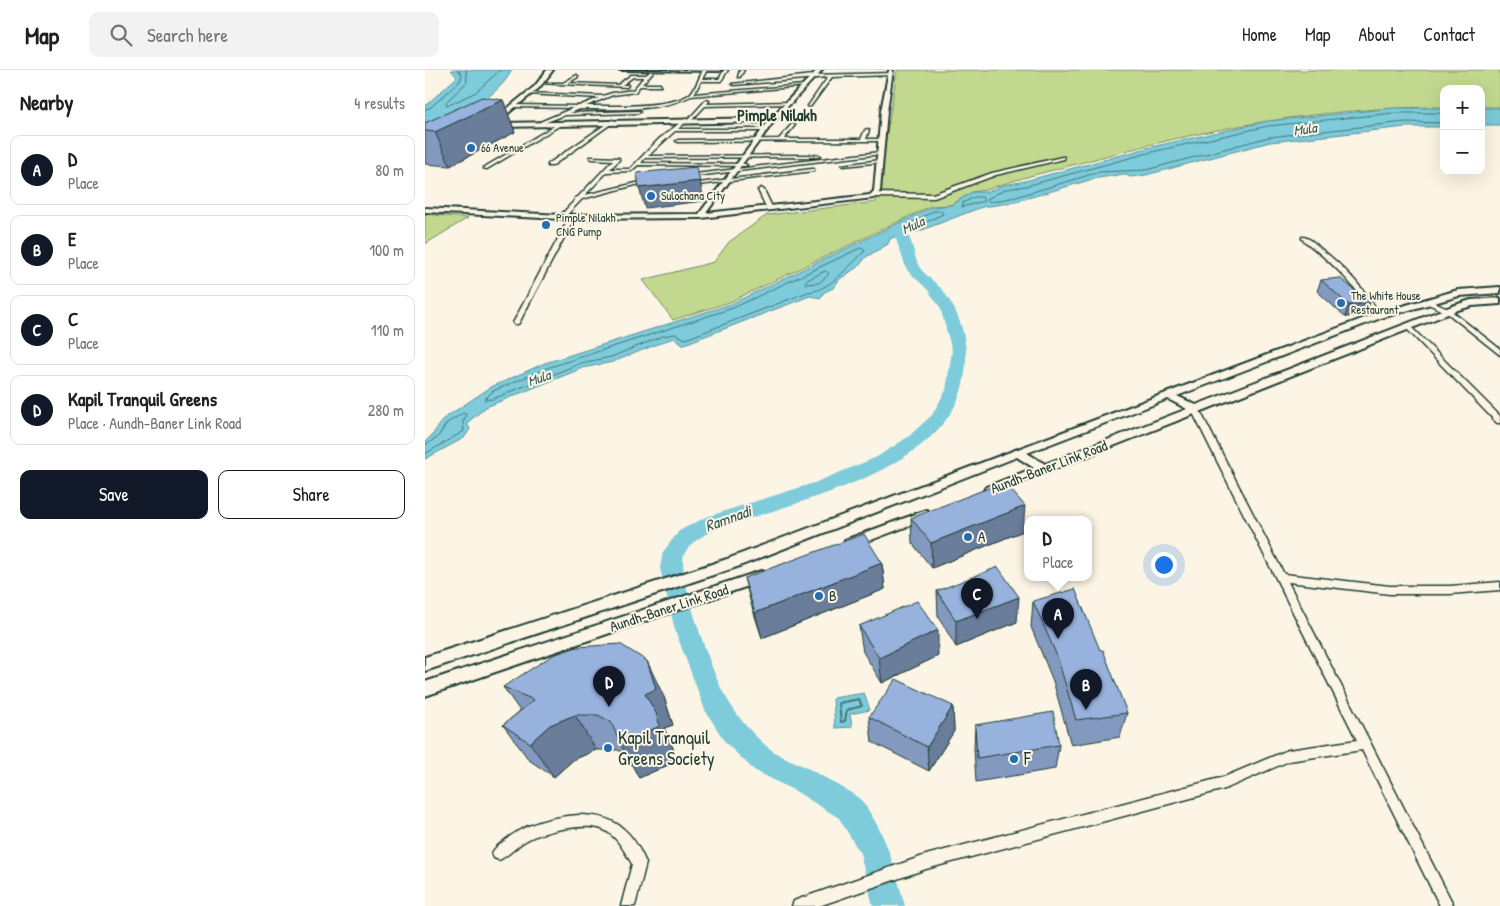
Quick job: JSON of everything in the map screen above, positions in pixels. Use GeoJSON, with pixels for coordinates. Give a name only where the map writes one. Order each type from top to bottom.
{"type":"FeatureCollection","features":[{"type":"Feature","properties":{"kind":"main road"},"geometry":{"type":"LineString","coordinates":[[490,125],[529,94],[550,70]]}},
{"type":"Feature","properties":{"kind":"main road","name":"Aundh-Baner Link Road"},"geometry":{"type":"LineString","coordinates":[[425,664],[733,564],[1018,452],[1378,316],[1458,293],[1500,290]]}},
{"type":"Feature","properties":{"kind":"main road","name":"Aundh-Baner Link Road"},"geometry":{"type":"LineString","coordinates":[[974,496],[1045,470],[1448,310],[1471,303],[1500,301]]}},
{"type":"Feature","properties":{"kind":"main road"},"geometry":{"type":"LineString","coordinates":[[1168,395],[1195,409]]}},
{"type":"Feature","properties":{"kind":"main road"},"geometry":{"type":"LineString","coordinates":[[1018,452],[1045,470]]}},
{"type":"Feature","properties":{"kind":"main road"},"geometry":{"type":"LineString","coordinates":[[841,546],[939,509]]}},
{"type":"Feature","properties":{"kind":"main road","name":"Aundh-Baner Link Road"},"geometry":{"type":"LineString","coordinates":[[425,689],[778,570]]}},
{"type":"Feature","properties":{"kind":"street"},"geometry":{"type":"LineString","coordinates":[[622,70],[634,73],[719,70]]}},
{"type":"Feature","properties":{"kind":"street"},"geometry":{"type":"LineString","coordinates":[[690,95],[704,70]]}},
{"type":"Feature","properties":{"kind":"street"},"geometry":{"type":"LineString","coordinates":[[700,80],[720,80],[726,70]]}},
{"type":"Feature","properties":{"kind":"street"},"geometry":{"type":"LineString","coordinates":[[739,76],[742,70]]}},
{"type":"Feature","properties":{"kind":"street"},"geometry":{"type":"LineString","coordinates":[[701,216],[725,181],[741,165],[775,118],[791,103],[813,76],[821,70]]}},
{"type":"Feature","properties":{"kind":"street"},"geometry":{"type":"LineString","coordinates":[[541,123],[603,97],[634,91],[653,72]]}},
{"type":"Feature","properties":{"kind":"street"},"geometry":{"type":"LineString","coordinates":[[618,86],[634,73]]}},
{"type":"Feature","properties":{"kind":"street"},"geometry":{"type":"LineString","coordinates":[[810,106],[831,75]]}},
{"type":"Feature","properties":{"kind":"street"},"geometry":{"type":"LineString","coordinates":[[734,84],[771,77],[891,75]]}},
{"type":"Feature","properties":{"kind":"street"},"geometry":{"type":"LineString","coordinates":[[856,80],[891,75]]}},
{"type":"Feature","properties":{"kind":"street"},"geometry":{"type":"LineString","coordinates":[[875,194],[881,153],[884,111],[891,75]]}},
{"type":"Feature","properties":{"kind":"street"},"geometry":{"type":"LineString","coordinates":[[563,84],[577,76]]}},
{"type":"Feature","properties":{"kind":"street"},"geometry":{"type":"LineString","coordinates":[[539,83],[618,86],[660,84]]}},
{"type":"Feature","properties":{"kind":"street"},"geometry":{"type":"LineString","coordinates":[[678,101],[690,95],[804,86]]}},
{"type":"Feature","properties":{"kind":"street"},"geometry":{"type":"LineString","coordinates":[[513,106],[642,106],[786,92]]}},
{"type":"Feature","properties":{"kind":"street"},"geometry":{"type":"LineString","coordinates":[[529,94],[603,97]]}},
{"type":"Feature","properties":{"kind":"street"},"geometry":{"type":"LineString","coordinates":[[605,171],[631,170],[674,130],[698,111],[707,100]]}},
{"type":"Feature","properties":{"kind":"street"},"geometry":{"type":"LineString","coordinates":[[703,105],[791,103]]}},
{"type":"Feature","properties":{"kind":"street"},"geometry":{"type":"LineString","coordinates":[[698,111],[786,108]]}},
{"type":"Feature","properties":{"kind":"street"},"geometry":{"type":"LineString","coordinates":[[560,114],[643,112]]}},
{"type":"Feature","properties":{"kind":"street"},"geometry":{"type":"LineString","coordinates":[[490,125],[803,117]]}},
{"type":"Feature","properties":{"kind":"street"},"geometry":{"type":"LineString","coordinates":[[550,165],[613,121]]}},
{"type":"Feature","properties":{"kind":"street"},"geometry":{"type":"LineString","coordinates":[[485,168],[562,123]]}},
{"type":"Feature","properties":{"kind":"street"},"geometry":{"type":"LineString","coordinates":[[779,141],[793,124]]}},
{"type":"Feature","properties":{"kind":"street"},"geometry":{"type":"LineString","coordinates":[[674,130],[766,130]]}},
{"type":"Feature","properties":{"kind":"street"},"geometry":{"type":"LineString","coordinates":[[863,140],[867,130]]}},
{"type":"Feature","properties":{"kind":"street"},"geometry":{"type":"LineString","coordinates":[[678,141],[882,140]]}},
{"type":"Feature","properties":{"kind":"street"},"geometry":{"type":"LineString","coordinates":[[710,147],[727,147]]}},
{"type":"Feature","properties":{"kind":"street"},"geometry":{"type":"LineString","coordinates":[[744,148],[753,148]]}},
{"type":"Feature","properties":{"kind":"street"},"geometry":{"type":"LineString","coordinates":[[681,176],[881,153]]}},
{"type":"Feature","properties":{"kind":"street"},"geometry":{"type":"LineString","coordinates":[[644,157],[821,156],[833,159]]}},
{"type":"Feature","properties":{"kind":"street"},"geometry":{"type":"LineString","coordinates":[[562,217],[577,199],[617,159],[592,158]]}},
{"type":"Feature","properties":{"kind":"street"},"geometry":{"type":"LineString","coordinates":[[425,210],[562,217],[701,216],[863,199],[875,194],[934,196],[994,174],[1062,158]]}},
{"type":"Feature","properties":{"kind":"street"},"geometry":{"type":"LineString","coordinates":[[844,166],[880,161]]}},
{"type":"Feature","properties":{"kind":"street"},"geometry":{"type":"LineString","coordinates":[[637,164],[762,166]]}},
{"type":"Feature","properties":{"kind":"street"},"geometry":{"type":"LineString","coordinates":[[762,166],[765,176]]}},
{"type":"Feature","properties":{"kind":"street"},"geometry":{"type":"LineString","coordinates":[[687,185],[812,170]]}},
{"type":"Feature","properties":{"kind":"street"},"geometry":{"type":"LineString","coordinates":[[577,199],[641,182],[656,180]]}},
{"type":"Feature","properties":{"kind":"street"},"geometry":{"type":"LineString","coordinates":[[641,182],[648,189]]}},
{"type":"Feature","properties":{"kind":"street"},"geometry":{"type":"LineString","coordinates":[[761,190],[770,209]]}},
{"type":"Feature","properties":{"kind":"street"},"geometry":{"type":"LineString","coordinates":[[516,323],[572,217]]}},
{"type":"Feature","properties":{"kind":"street"},"geometry":{"type":"LineString","coordinates":[[1304,238],[1328,256],[1363,290],[1378,316]]}},
{"type":"Feature","properties":{"kind":"street"},"geometry":{"type":"LineString","coordinates":[[1428,302],[1448,310],[1500,353]]}},
{"type":"Feature","properties":{"kind":"street"},"geometry":{"type":"LineString","coordinates":[[1407,326],[1500,421]]}},
{"type":"Feature","properties":{"kind":"street"},"geometry":{"type":"LineString","coordinates":[[1195,409],[1447,906]]}},
{"type":"Feature","properties":{"kind":"street"},"geometry":{"type":"LineString","coordinates":[[1280,577],[1390,590],[1450,590],[1500,586]]}},
{"type":"Feature","properties":{"kind":"street"},"geometry":{"type":"LineString","coordinates":[[799,906],[926,862],[1225,782],[1288,756],[1365,744]]}},
{"type":"Feature","properties":{"kind":"street"},"geometry":{"type":"LineString","coordinates":[[499,853],[521,836],[539,828],[581,820],[610,826],[639,863],[628,906]]}},
{"type":"Feature","properties":{"kind":"green space"},"geometry":{"type":"Polygon","coordinates":[[[897,70],[1500,70],[1500,107],[1485,107],[1485,85],[1440,85],[1440,107],[1352,111],[1262,122],[1217,130],[1128,150],[1022,178],[986,190],[972,192],[951,205],[931,206],[730,302],[673,320],[643,280],[714,262],[729,242],[767,215],[876,202],[897,70]]]}},
{"type":"Feature","properties":{"kind":"green space"},"geometry":{"type":"Polygon","coordinates":[[[425,214],[468,218],[425,244],[425,214]]]}},
{"type":"Feature","properties":{"kind":"water"},"geometry":{"type":"Polygon","coordinates":[[[451,70],[512,70],[505,81],[485,99],[425,131],[425,106],[457,77],[451,70]]]}},
{"type":"Feature","properties":{"kind":"water","name":"Mula"},"geometry":{"type":"Polygon","coordinates":[[[1394,108],[1440,108],[1440,127],[1406,127],[1270,142],[1146,175],[1130,177],[1124,174],[1093,179],[1011,203],[982,207],[917,232],[907,231],[890,239],[888,244],[866,257],[859,266],[840,279],[833,288],[823,293],[821,298],[810,296],[682,345],[682,343],[674,338],[613,362],[583,368],[486,407],[467,423],[470,429],[464,438],[425,459],[425,442],[443,419],[491,387],[545,363],[731,304],[932,207],[952,205],[972,192],[987,192],[1004,185],[1151,147],[1268,121],[1394,108]]]}},
{"type":"Feature","properties":{"kind":"water"},"geometry":{"type":"Polygon","coordinates":[[[1485,108],[1500,108],[1500,125],[1485,125],[1485,108]]]}},
{"type":"Feature","properties":{"kind":"water"},"geometry":{"type":"Polygon","coordinates":[[[864,693],[870,710],[850,714],[852,727],[835,728],[833,698],[864,693]]]}},
{"type":"Feature","properties":{"kind":"building"},"geometry":{"type":"Polygon","coordinates":[[[482,97],[503,100],[435,132],[425,131],[425,123],[482,97]]]}},
{"type":"Feature","properties":{"kind":"building"},"geometry":{"type":"Polygon","coordinates":[[[696,167],[700,181],[639,188],[637,173],[696,167]]]}},
{"type":"Feature","properties":{"kind":"building"},"geometry":{"type":"Polygon","coordinates":[[[1340,278],[1370,303],[1349,305],[1321,280],[1340,278]]]}},
{"type":"Feature","properties":{"kind":"building"},"geometry":{"type":"Polygon","coordinates":[[[1004,482],[1025,506],[931,543],[911,518],[1004,482]]]}},
{"type":"Feature","properties":{"kind":"building"},"geometry":{"type":"Polygon","coordinates":[[[864,534],[882,563],[755,613],[744,578],[864,534]]]}},
{"type":"Feature","properties":{"kind":"building"},"geometry":{"type":"Polygon","coordinates":[[[998,567],[1019,597],[956,621],[937,591],[998,567]]]}},
{"type":"Feature","properties":{"kind":"building"},"geometry":{"type":"Polygon","coordinates":[[[1075,589],[1100,650],[1103,650],[1127,713],[1076,720],[1057,656],[1033,601],[1075,589]]]}},
{"type":"Feature","properties":{"kind":"building"},"geometry":{"type":"Polygon","coordinates":[[[917,601],[938,630],[879,658],[859,626],[917,601]]]}},
{"type":"Feature","properties":{"kind":"building"},"geometry":{"type":"Polygon","coordinates":[[[620,644],[647,661],[656,689],[645,694],[656,713],[660,726],[620,743],[611,722],[598,715],[575,715],[550,725],[530,743],[503,725],[534,700],[503,687],[553,655],[577,647],[620,644]]]}},
{"type":"Feature","properties":{"kind":"building"},"geometry":{"type":"Polygon","coordinates":[[[896,679],[953,706],[927,747],[869,717],[896,679]]]}},
{"type":"Feature","properties":{"kind":"building"},"geometry":{"type":"Polygon","coordinates":[[[1053,712],[1059,745],[977,758],[975,725],[1053,712]]]}},
{"type":"Feature","properties":{"kind":"waterway","name":"Ramnadi"},"geometry":{"type":"LineString","coordinates":[[889,906],[874,847],[849,808],[807,782],[764,761],[735,733],[714,702],[687,630],[671,568],[674,552],[687,536],[713,522],[821,488],[884,461],[915,441],[939,418],[955,390],[960,351],[947,307],[933,287],[914,270],[899,231]]}},
{"type":"Feature","properties":{"kind":"place","name":"66 Avenue"},"geometry":{"type":"Point","coordinates":[471,148]}},
{"type":"Feature","properties":{"kind":"place","name":"Sulochana City"},"geometry":{"type":"Point","coordinates":[651,196]}},
{"type":"Feature","properties":{"kind":"place","name":"Pimple Nilakh CNG Pump"},"geometry":{"type":"Point","coordinates":[546,225]}},
{"type":"Feature","properties":{"kind":"place","name":"The White House Restaurant"},"geometry":{"type":"Point","coordinates":[1341,303]}},
{"type":"Feature","properties":{"kind":"place","name":"A"},"geometry":{"type":"Point","coordinates":[968,537]}},
{"type":"Feature","properties":{"kind":"place","name":"B"},"geometry":{"type":"Point","coordinates":[819,596]}},
{"type":"Feature","properties":{"kind":"place","name":"C"},"geometry":{"type":"Point","coordinates":[977,619]}},
{"type":"Feature","properties":{"kind":"place","name":"D"},"geometry":{"type":"Point","coordinates":[1058,639]}},
{"type":"Feature","properties":{"kind":"place","name":"Kapil Tranquil Greens"},"geometry":{"type":"Point","coordinates":[609,707]}},
{"type":"Feature","properties":{"kind":"place","name":"E"},"geometry":{"type":"Point","coordinates":[1086,710]}},
{"type":"Feature","properties":{"kind":"place","name":"Kapil Tranquil Greens Society"},"geometry":{"type":"Point","coordinates":[608,748]}},
{"type":"Feature","properties":{"kind":"place","name":"F"},"geometry":{"type":"Point","coordinates":[1014,759]}},
{"type":"Feature","properties":{"kind":"district","name":"Pimple Nilakh"},"geometry":{"type":"Point","coordinates":[777,115]}}]}
